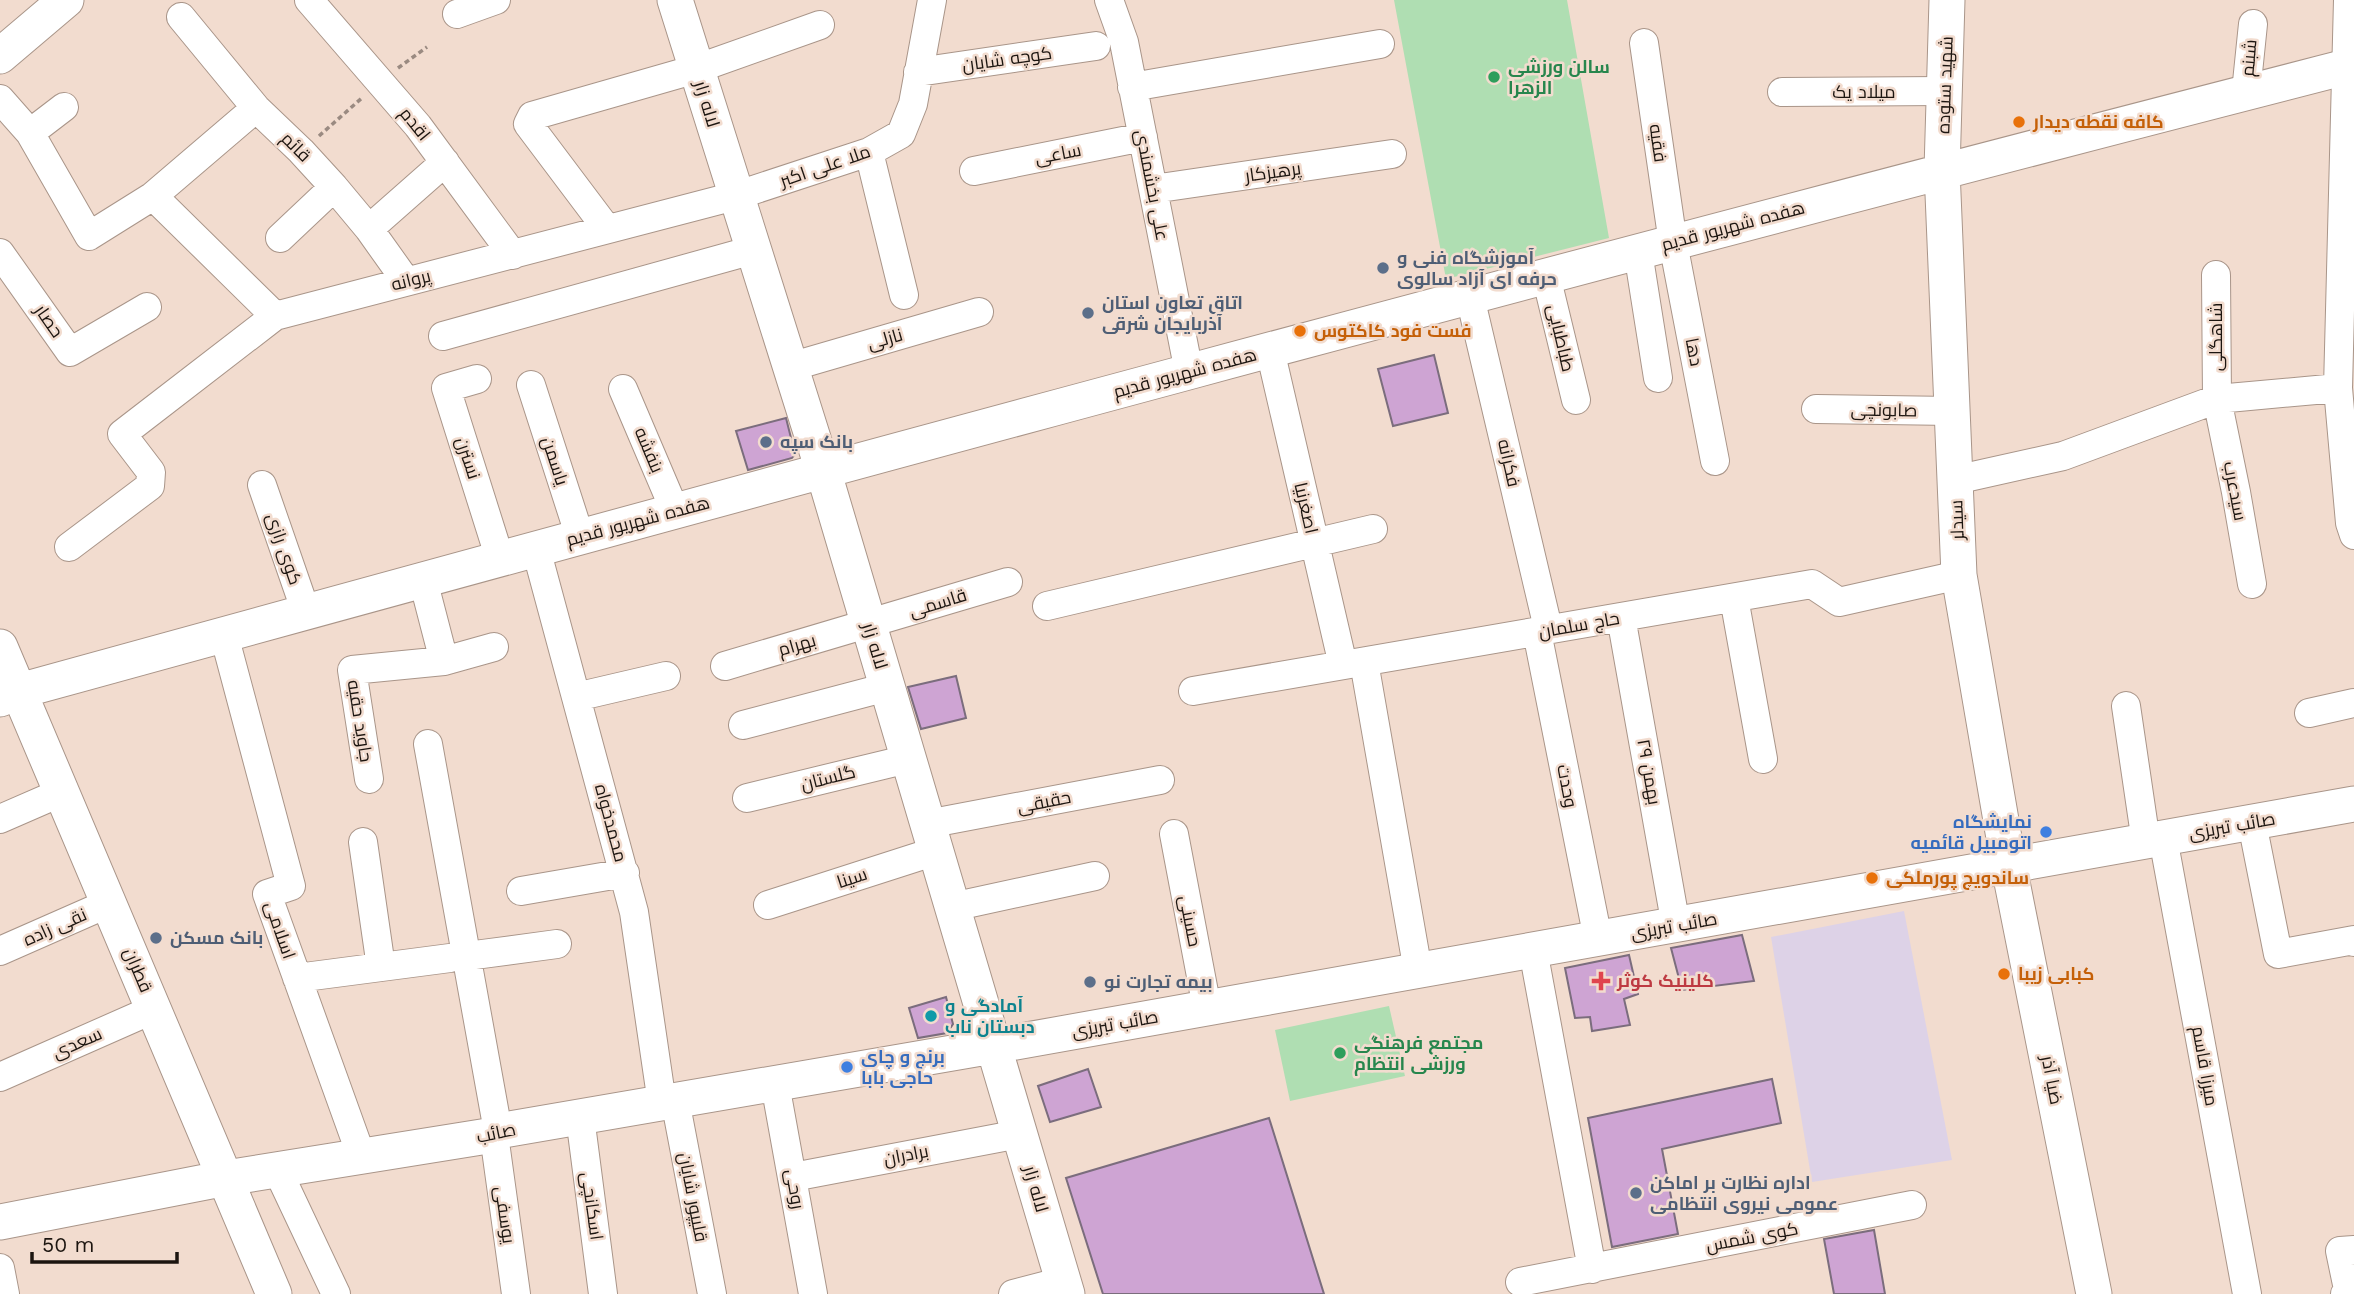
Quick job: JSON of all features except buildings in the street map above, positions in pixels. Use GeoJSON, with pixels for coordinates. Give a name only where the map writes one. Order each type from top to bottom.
{"type":"FeatureCollection","features":[{"type":"Feature","properties":{"kind":"main road","name":"لاله زار"},"geometry":{"type":"LineString","coordinates":[[675,0],[823,470],[1065,1287]]}},
{"type":"Feature","properties":{"kind":"main road","name":"شهید ستوده"},"geometry":{"type":"LineString","coordinates":[[1942,170],[1947,0]]}},
{"type":"Feature","properties":{"kind":"main road"},"geometry":{"type":"LineString","coordinates":[[0,56],[48,7]]}},
{"type":"Feature","properties":{"kind":"main road","name":"هفده شهریور قدیم"},"geometry":{"type":"LineString","coordinates":[[10,695],[823,470],[1942,170],[2350,66]]}},
{"type":"Feature","properties":{"kind":"main road","name":"سیدلر"},"geometry":{"type":"LineString","coordinates":[[1942,170],[1959,575],[2009,867]]}},
{"type":"Feature","properties":{"kind":"main road","name":"قطران"},"geometry":{"type":"LineString","coordinates":[[0,647],[10,695],[62,792],[274,1294]]}},
{"type":"Feature","properties":{"kind":"main road","name":"صائب تبریزی"},"geometry":{"type":"LineString","coordinates":[[993,1046],[2354,804]]}},
{"type":"Feature","properties":{"kind":"main road","name":"ضیا آذر"},"geometry":{"type":"LineString","coordinates":[[2009,867],[2094,1294]]}},
{"type":"Feature","properties":{"kind":"main road","name":"صائب"},"geometry":{"type":"LineString","coordinates":[[0,1222],[226,1178],[993,1046]]}},
{"type":"Feature","properties":{"kind":"street","name":"اقدم"},"geometry":{"type":"LineString","coordinates":[[309,0],[381,81],[513,255]]}},
{"type":"Feature","properties":{"kind":"street"},"geometry":{"type":"LineString","coordinates":[[457,15],[495,0]]}},
{"type":"Feature","properties":{"kind":"street","name":"ملا علی اکبر"},"geometry":{"type":"LineString","coordinates":[[735,196],[869,152],[901,134],[913,104],[932,0]]}},
{"type":"Feature","properties":{"kind":"street","name":"علی بخشمندی"},"geometry":{"type":"LineString","coordinates":[[1109,0],[1124,42],[1189,372]]}},
{"type":"Feature","properties":{"kind":"street"},"geometry":{"type":"LineString","coordinates":[[2348,0],[2350,66],[2338,388],[2350,523],[2354,534]]}},
{"type":"Feature","properties":{"kind":"street","name":"قائم"},"geometry":{"type":"LineString","coordinates":[[181,17],[256,108],[302,151],[334,187],[369,229],[406,281]]}},
{"type":"Feature","properties":{"kind":"street","name":"شبنم"},"geometry":{"type":"LineString","coordinates":[[2246,92],[2253,24]]}},
{"type":"Feature","properties":{"kind":"street"},"geometry":{"type":"LineString","coordinates":[[607,229],[528,124],[532,116],[696,69],[820,25]]}},
{"type":"Feature","properties":{"kind":"street","name":"فقیه"},"geometry":{"type":"LineString","coordinates":[[1644,43],[1673,243]]}},
{"type":"Feature","properties":{"kind":"street"},"geometry":{"type":"LineString","coordinates":[[1132,88],[1380,44]]}},
{"type":"Feature","properties":{"kind":"street","name":"کوچه شایان"},"geometry":{"type":"LineString","coordinates":[[918,72],[1096,46]]}},
{"type":"Feature","properties":{"kind":"street","name":"میلاد یک"},"geometry":{"type":"LineString","coordinates":[[1782,92],[1945,91]]}},
{"type":"Feature","properties":{"kind":"street"},"geometry":{"type":"LineString","coordinates":[[0,99],[30,133],[89,236],[153,195],[256,108]]}},
{"type":"Feature","properties":{"kind":"street"},"geometry":{"type":"LineString","coordinates":[[30,133],[64,107]]}},
{"type":"Feature","properties":{"kind":"street","name":"ساعی"},"geometry":{"type":"LineString","coordinates":[[974,171],[1143,137]]}},
{"type":"Feature","properties":{"kind":"street"},"geometry":{"type":"LineString","coordinates":[[869,152],[904,295]]}},
{"type":"Feature","properties":{"kind":"street","name":"پرهیزکار"},"geometry":{"type":"LineString","coordinates":[[1153,189],[1392,154]]}},
{"type":"Feature","properties":{"kind":"street"},"geometry":{"type":"LineString","coordinates":[[369,229],[445,162]]}},
{"type":"Feature","properties":{"kind":"street"},"geometry":{"type":"LineString","coordinates":[[280,239],[334,187]]}},
{"type":"Feature","properties":{"kind":"street"},"geometry":{"type":"LineString","coordinates":[[153,195],[275,316]]}},
{"type":"Feature","properties":{"kind":"street","name":"پروانه"},"geometry":{"type":"LineString","coordinates":[[69,547],[150,486],[151,472],[122,434],[275,316],[735,196]]}},
{"type":"Feature","properties":{"kind":"street","name":"دها"},"geometry":{"type":"LineString","coordinates":[[1673,243],[1715,461]]}},
{"type":"Feature","properties":{"kind":"street"},"geometry":{"type":"LineString","coordinates":[[443,336],[753,250]]}},
{"type":"Feature","properties":{"kind":"street"},"geometry":{"type":"LineString","coordinates":[[1637,252],[1658,378]]}},
{"type":"Feature","properties":{"kind":"street","name":"حصار"},"geometry":{"type":"LineString","coordinates":[[0,253],[70,352],[147,307]]}},
{"type":"Feature","properties":{"kind":"street","name":"شاهگلی"},"geometry":{"type":"LineString","coordinates":[[2216,275],[2217,399]]}},
{"type":"Feature","properties":{"kind":"street","name":"طباطبایی"},"geometry":{"type":"LineString","coordinates":[[1546,276],[1576,400]]}},
{"type":"Feature","properties":{"kind":"street","name":"فکرانه"},"geometry":{"type":"LineString","coordinates":[[1470,297],[1543,630]]}},
{"type":"Feature","properties":{"kind":"street","name":"نازلی"},"geometry":{"type":"LineString","coordinates":[[790,367],[979,312]]}},
{"type":"Feature","properties":{"kind":"street","name":"اصغرنیا"},"geometry":{"type":"LineString","coordinates":[[1270,351],[1314,542],[1354,664],[1418,971]]}},
{"type":"Feature","properties":{"kind":"street","name":"نسترن"},"geometry":{"type":"LineString","coordinates":[[477,379],[446,388],[500,559]]}},
{"type":"Feature","properties":{"kind":"street","name":"یاسمن"},"geometry":{"type":"LineString","coordinates":[[531,385],[580,537]]}},
{"type":"Feature","properties":{"kind":"street"},"geometry":{"type":"LineString","coordinates":[[1955,480],[2063,456],[2217,399],[2338,388]]}},
{"type":"Feature","properties":{"kind":"street","name":"بنفشه"},"geometry":{"type":"LineString","coordinates":[[623,389],[675,511]]}},
{"type":"Feature","properties":{"kind":"street","name":"سیدعرب"},"geometry":{"type":"LineString","coordinates":[[2217,399],[2252,584]]}},
{"type":"Feature","properties":{"kind":"street","name":"صابونچی"},"geometry":{"type":"LineString","coordinates":[[1816,409],[1952,411]]}},
{"type":"Feature","properties":{"kind":"street","name":"کوی رازی"},"geometry":{"type":"LineString","coordinates":[[262,485],[306,612]]}},
{"type":"Feature","properties":{"kind":"street"},"geometry":{"type":"LineString","coordinates":[[1047,606],[1373,529]]}},
{"type":"Feature","properties":{"kind":"street","name":"محمدخواه"},"geometry":{"type":"LineString","coordinates":[[536,549],[625,873],[668,1101]]}},
{"type":"Feature","properties":{"kind":"street","name":"حاج سلمان"},"geometry":{"type":"LineString","coordinates":[[1193,691],[1812,584],[1839,602],[1959,575]]}},
{"type":"Feature","properties":{"kind":"street"},"geometry":{"type":"LineString","coordinates":[[423,580],[444,661],[494,647]]}},
{"type":"Feature","properties":{"kind":"street","name":"قاسمی"},"geometry":{"type":"LineString","coordinates":[[869,624],[1008,582]]}},
{"type":"Feature","properties":{"kind":"street"},"geometry":{"type":"LineString","coordinates":[[1734,598],[1763,759]]}},
{"type":"Feature","properties":{"kind":"street","name":"۲۹ بهمن"},"geometry":{"type":"LineString","coordinates":[[1622,617],[1676,926]]}},
{"type":"Feature","properties":{"kind":"street","name":"بهرام"},"geometry":{"type":"LineString","coordinates":[[725,666],[869,624]]}},
{"type":"Feature","properties":{"kind":"street","name":"وحدت"},"geometry":{"type":"LineString","coordinates":[[1543,630],[1598,939]]}},
{"type":"Feature","properties":{"kind":"street","name":"اسلامی"},"geometry":{"type":"LineString","coordinates":[[224,635],[291,886],[267,894],[361,1155]]}},
{"type":"Feature","properties":{"kind":"street","name":"جاوید حقیه"},"geometry":{"type":"LineString","coordinates":[[369,779],[352,670],[444,661]]}},
{"type":"Feature","properties":{"kind":"street"},"geometry":{"type":"LineString","coordinates":[[576,697],[666,677]]}},
{"type":"Feature","properties":{"kind":"street"},"geometry":{"type":"LineString","coordinates":[[743,725],[887,687]]}},
{"type":"Feature","properties":{"kind":"street"},"geometry":{"type":"LineString","coordinates":[[2309,713],[2354,703]]}},
{"type":"Feature","properties":{"kind":"street","name":"میرزا قاسم"},"geometry":{"type":"LineString","coordinates":[[2126,706],[2247,1294]]}},
{"type":"Feature","properties":{"kind":"street","name":"یوسفی"},"geometry":{"type":"LineString","coordinates":[[428,744],[458,957],[496,1133],[516,1294]]}},
{"type":"Feature","properties":{"kind":"street","name":"گلستان"},"geometry":{"type":"LineString","coordinates":[[747,798],[908,759]]}},
{"type":"Feature","properties":{"kind":"street","name":"حقیقی"},"geometry":{"type":"LineString","coordinates":[[931,838],[1160,780]]}},
{"type":"Feature","properties":{"kind":"street"},"geometry":{"type":"LineString","coordinates":[[0,819],[62,792]]}},
{"type":"Feature","properties":{"kind":"street"},"geometry":{"type":"LineString","coordinates":[[2252,823],[2278,954],[2354,942]]}},
{"type":"Feature","properties":{"kind":"street","name":"حسینی"},"geometry":{"type":"LineString","coordinates":[[1174,834],[1207,1008]]}},
{"type":"Feature","properties":{"kind":"street","name":"سینا"},"geometry":{"type":"LineString","coordinates":[[768,905],[931,838]]}},
{"type":"Feature","properties":{"kind":"street"},"geometry":{"type":"LineString","coordinates":[[363,842],[381,967]]}},
{"type":"Feature","properties":{"kind":"street"},"geometry":{"type":"LineString","coordinates":[[521,891],[625,873]]}},
{"type":"Feature","properties":{"kind":"street"},"geometry":{"type":"LineString","coordinates":[[952,907],[1095,876]]}},
{"type":"Feature","properties":{"kind":"street","name":"نقی زاده"},"geometry":{"type":"LineString","coordinates":[[0,951],[109,903]]}},
{"type":"Feature","properties":{"kind":"street"},"geometry":{"type":"LineString","coordinates":[[297,978],[557,944]]}},
{"type":"Feature","properties":{"kind":"street"},"geometry":{"type":"LineString","coordinates":[[1533,950],[1592,1269]]}},
{"type":"Feature","properties":{"kind":"street","name":"سعدی"},"geometry":{"type":"LineString","coordinates":[[0,1077],[154,1009]]}},
{"type":"Feature","properties":{"kind":"street","name":"روحی"},"geometry":{"type":"LineString","coordinates":[[775,1084],[813,1294]]}},
{"type":"Feature","properties":{"kind":"street","name":"قلیپور شایان"},"geometry":{"type":"LineString","coordinates":[[668,1101],[712,1294]]}},
{"type":"Feature","properties":{"kind":"street","name":"اسکانچی"},"geometry":{"type":"LineString","coordinates":[[580,1117],[603,1294]]}},
{"type":"Feature","properties":{"kind":"street","name":"برادران"},"geometry":{"type":"LineString","coordinates":[[793,1177],[1019,1133]]}},
{"type":"Feature","properties":{"kind":"street"},"geometry":{"type":"LineString","coordinates":[[277,1169],[336,1294]]}},
{"type":"Feature","properties":{"kind":"street","name":"کوی شمس"},"geometry":{"type":"LineString","coordinates":[[1520,1282],[1912,1205]]}},
{"type":"Feature","properties":{"kind":"street"},"geometry":{"type":"LineString","coordinates":[[2347,1294],[2340,1251],[2354,1250]]}},
{"type":"Feature","properties":{"kind":"street"},"geometry":{"type":"LineString","coordinates":[[0,1268],[5,1294]]}},
{"type":"Feature","properties":{"kind":"street"},"geometry":{"type":"LineString","coordinates":[[1013,1294],[1065,1287]]}},
{"type":"Feature","properties":{"kind":"shaded area"},"geometry":{"type":"Polygon","coordinates":[[[1904,911],[1952,1160],[1812,1182],[1771,937],[1904,911]]]}},
{"type":"Feature","properties":{"kind":"green space","name":"سالن ورزشی الزهرا"},"geometry":{"type":"Polygon","coordinates":[[[1394,0],[1567,0],[1609,238],[1446,279],[1394,0]]]}},
{"type":"Feature","properties":{"kind":"green space","name":"مجتمع فرهنگی ورزشی انتظام"},"geometry":{"type":"Polygon","coordinates":[[[1389,1006],[1405,1076],[1290,1101],[1275,1030],[1389,1006]]]}},
{"type":"Feature","properties":{"kind":"place","name":"سالن ورزشی الزهرا"},"geometry":{"type":"Point","coordinates":[1494,77]}},
{"type":"Feature","properties":{"kind":"place","name":"کافه نقطه دیدار"},"geometry":{"type":"Point","coordinates":[2019,122]}},
{"type":"Feature","properties":{"kind":"place","name":"آموزشگاه فنی و حرفه ای آزاد سالوی"},"geometry":{"type":"Point","coordinates":[1383,268]}},
{"type":"Feature","properties":{"kind":"place","name":"اتاق تعاون استان آذربایجان شرقی"},"geometry":{"type":"Point","coordinates":[1088,313]}},
{"type":"Feature","properties":{"kind":"place","name":"فست فود کاکتوس"},"geometry":{"type":"Point","coordinates":[1300,331]}},
{"type":"Feature","properties":{"kind":"place","name":"بانک سپه"},"geometry":{"type":"Point","coordinates":[766,442]}},
{"type":"Feature","properties":{"kind":"place","name":"نمایشگاه اتومبیل قائمیه"},"geometry":{"type":"Point","coordinates":[2046,832]}},
{"type":"Feature","properties":{"kind":"place","name":"ساندویچ پورملکی"},"geometry":{"type":"Point","coordinates":[1872,878]}},
{"type":"Feature","properties":{"kind":"place","name":"بانک مسکن"},"geometry":{"type":"Point","coordinates":[156,938]}},
{"type":"Feature","properties":{"kind":"place","name":"کبابی زیبا"},"geometry":{"type":"Point","coordinates":[2004,974]}},
{"type":"Feature","properties":{"kind":"place","name":"کلینیک کوثر"},"geometry":{"type":"Point","coordinates":[1601,981]}},
{"type":"Feature","properties":{"kind":"place","name":"بیمه تجارت نو"},"geometry":{"type":"Point","coordinates":[1090,982]}},
{"type":"Feature","properties":{"kind":"place","name":"آمادگی و دبستان ناب"},"geometry":{"type":"Point","coordinates":[931,1016]}},
{"type":"Feature","properties":{"kind":"place","name":"مجتمع فرهنگی ورزشی انتظام"},"geometry":{"type":"Point","coordinates":[1340,1053]}},
{"type":"Feature","properties":{"kind":"place","name":"برنج و چای حاجی بابا"},"geometry":{"type":"Point","coordinates":[847,1067]}},
{"type":"Feature","properties":{"kind":"place","name":"اداره نظارت بر اماکن عمومی نیروی انتظامی"},"geometry":{"type":"Point","coordinates":[1636,1193]}}]}
